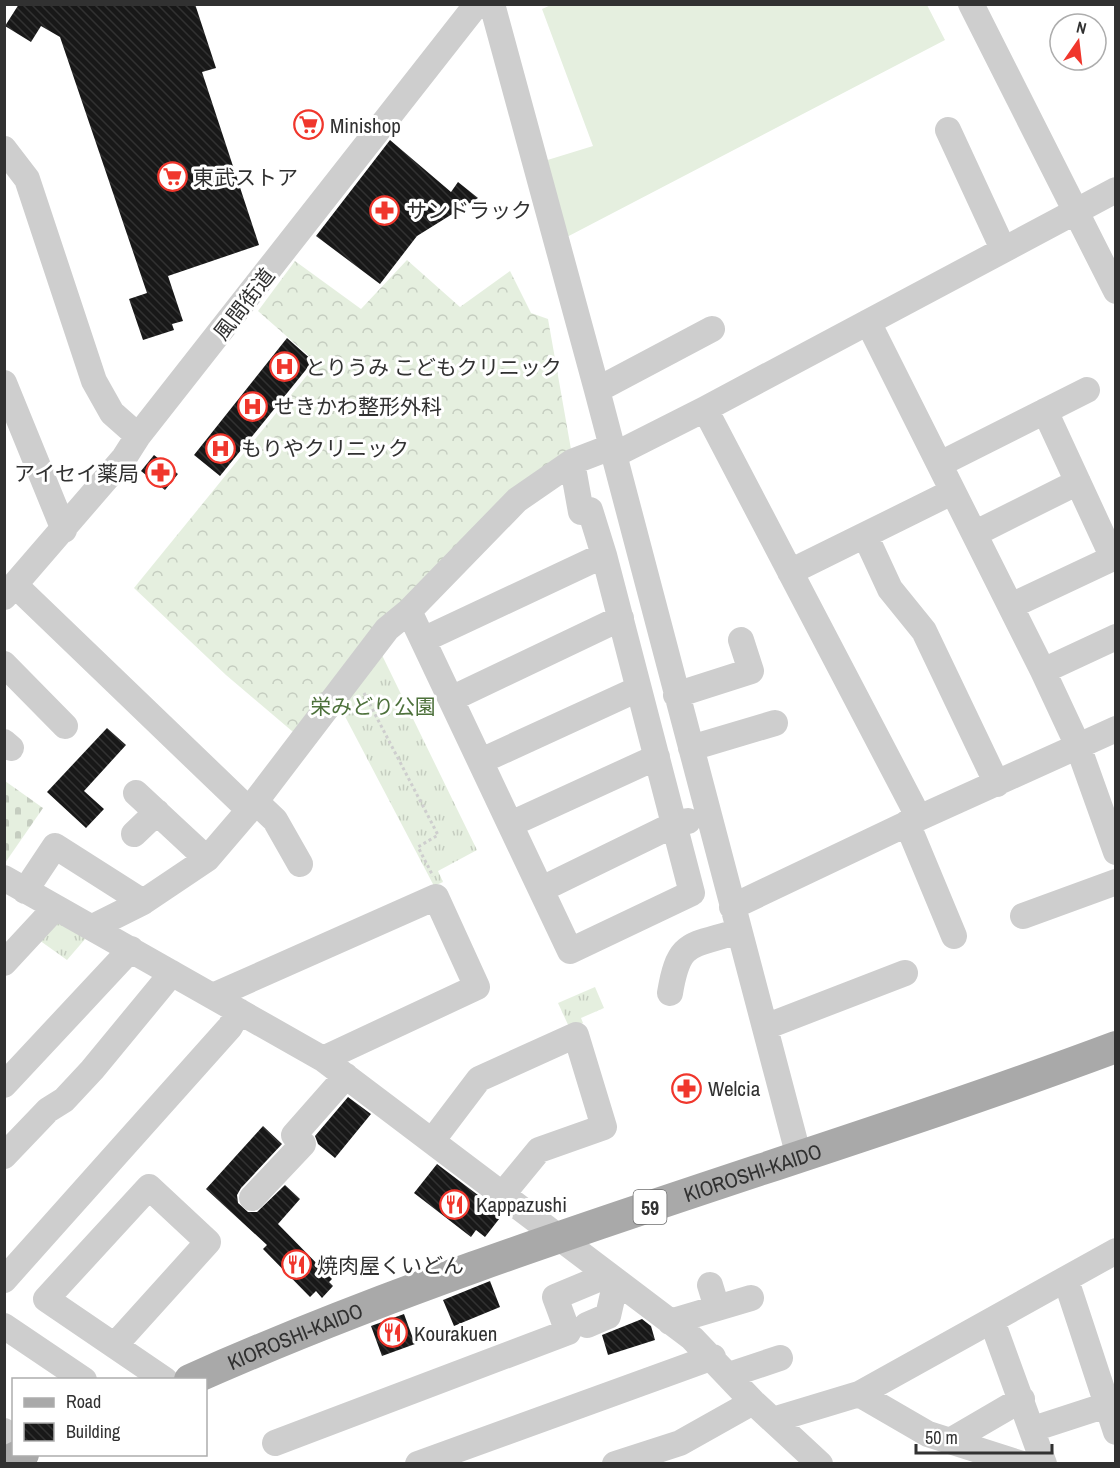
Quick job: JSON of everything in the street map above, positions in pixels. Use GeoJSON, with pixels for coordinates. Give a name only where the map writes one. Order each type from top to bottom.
{"type":"FeatureCollection","features":[{"type":"Feature","properties":{"kind":"main road","name":"KIOROSHI-KAIDO"},"geometry":{"type":"LineString","coordinates":[[195,1378],[354,1310],[558,1238],[990,1094],[1116,1047]]}},
{"type":"Feature","properties":{"kind":"main road"},"geometry":{"type":"LineString","coordinates":[[4,1462],[20,1456]]}},
{"type":"Feature","properties":{"kind":"street","name":"風間街道"},"geometry":{"type":"LineString","coordinates":[[10,591],[124,458],[138,436],[477,4]]}},
{"type":"Feature","properties":{"kind":"street"},"geometry":{"type":"LineString","coordinates":[[492,4],[597,390],[799,1157]]}},
{"type":"Feature","properties":{"kind":"street"},"geometry":{"type":"LineString","coordinates":[[971,4],[1074,211],[1112,276]]}},
{"type":"Feature","properties":{"kind":"street"},"geometry":{"type":"LineString","coordinates":[[948,130],[1004,249]]}},
{"type":"Feature","properties":{"kind":"street"},"geometry":{"type":"LineString","coordinates":[[4,149],[27,179],[94,381],[112,413],[138,436]]}},
{"type":"Feature","properties":{"kind":"street"},"geometry":{"type":"LineString","coordinates":[[93,927],[143,902],[207,859],[252,806],[387,629],[409,611],[517,500],[572,462],[612,451],[705,409],[1116,190]]}},
{"type":"Feature","properties":{"kind":"street"},"geometry":{"type":"LineString","coordinates":[[868,322],[952,492],[976,533],[1043,671],[1078,746],[1116,852]]}},
{"type":"Feature","properties":{"kind":"street"},"geometry":{"type":"LineString","coordinates":[[597,390],[712,329]]}},
{"type":"Feature","properties":{"kind":"street"},"geometry":{"type":"LineString","coordinates":[[4,383],[64,530]]}},
{"type":"Feature","properties":{"kind":"street"},"geometry":{"type":"LineString","coordinates":[[940,464],[1088,390]]}},
{"type":"Feature","properties":{"kind":"street"},"geometry":{"type":"LineString","coordinates":[[705,409],[790,572],[913,821],[954,936]]}},
{"type":"Feature","properties":{"kind":"street"},"geometry":{"type":"LineString","coordinates":[[1011,606],[1113,558],[1107,522],[1078,482],[1045,411]]}},
{"type":"Feature","properties":{"kind":"street"},"geometry":{"type":"LineString","coordinates":[[409,611],[425,639],[570,951],[692,893],[604,555],[590,510],[581,512],[572,462]]}},
{"type":"Feature","properties":{"kind":"street"},"geometry":{"type":"LineString","coordinates":[[976,533],[1078,482]]}},
{"type":"Feature","properties":{"kind":"street"},"geometry":{"type":"LineString","coordinates":[[790,572],[952,492]]}},
{"type":"Feature","properties":{"kind":"street"},"geometry":{"type":"LineString","coordinates":[[865,535],[890,589],[924,631],[997,784]]}},
{"type":"Feature","properties":{"kind":"street"},"geometry":{"type":"LineString","coordinates":[[425,639],[604,555]]}},
{"type":"Feature","properties":{"kind":"street"},"geometry":{"type":"LineString","coordinates":[[10,591],[252,806],[275,820],[300,864]]}},
{"type":"Feature","properties":{"kind":"street"},"geometry":{"type":"LineString","coordinates":[[451,699],[621,618]]}},
{"type":"Feature","properties":{"kind":"street"},"geometry":{"type":"LineString","coordinates":[[1043,671],[1116,637]]}},
{"type":"Feature","properties":{"kind":"street"},"geometry":{"type":"LineString","coordinates":[[676,695],[751,671],[741,640]]}},
{"type":"Feature","properties":{"kind":"street"},"geometry":{"type":"LineString","coordinates":[[4,664],[65,726]]}},
{"type":"Feature","properties":{"kind":"street"},"geometry":{"type":"LineString","coordinates":[[481,761],[638,689]]}},
{"type":"Feature","properties":{"kind":"street"},"geometry":{"type":"LineString","coordinates":[[691,748],[775,723]]}},
{"type":"Feature","properties":{"kind":"street"},"geometry":{"type":"LineString","coordinates":[[670,993],[675,963],[685,949],[913,821],[1116,729]]}},
{"type":"Feature","properties":{"kind":"street"},"geometry":{"type":"LineString","coordinates":[[511,824],[657,757]]}},
{"type":"Feature","properties":{"kind":"street"},"geometry":{"type":"LineString","coordinates":[[136,793],[207,859]]}},
{"type":"Feature","properties":{"kind":"street"},"geometry":{"type":"LineString","coordinates":[[134,834],[157,812]]}},
{"type":"Feature","properties":{"kind":"street"},"geometry":{"type":"LineString","coordinates":[[542,889],[673,825],[708,816]]}},
{"type":"Feature","properties":{"kind":"street"},"geometry":{"type":"LineString","coordinates":[[143,902],[55,846],[15,885],[323,1059],[670,1322],[721,1366],[753,1402],[820,1464]]}},
{"type":"Feature","properties":{"kind":"street"},"geometry":{"type":"LineString","coordinates":[[1023,916],[1116,882]]}},
{"type":"Feature","properties":{"kind":"street"},"geometry":{"type":"LineString","coordinates":[[213,996],[436,897],[477,987],[323,1059]]}},
{"type":"Feature","properties":{"kind":"street"},"geometry":{"type":"LineString","coordinates":[[4,963],[55,908]]}},
{"type":"Feature","properties":{"kind":"street"},"geometry":{"type":"LineString","coordinates":[[4,1085],[131,949]]}},
{"type":"Feature","properties":{"kind":"street"},"geometry":{"type":"LineString","coordinates":[[4,1156],[48,1110],[64,1100],[92,1070],[172,973]]}},
{"type":"Feature","properties":{"kind":"street"},"geometry":{"type":"LineString","coordinates":[[765,1027],[905,973]]}},
{"type":"Feature","properties":{"kind":"street"},"geometry":{"type":"LineString","coordinates":[[4,1280],[230,1027],[239,1011]]}},
{"type":"Feature","properties":{"kind":"street"},"geometry":{"type":"LineString","coordinates":[[432,1141],[478,1078],[576,1035],[604,1127],[539,1150],[502,1195]]}},
{"type":"Feature","properties":{"kind":"street"},"geometry":{"type":"LineString","coordinates":[[252,1198],[303,1144],[294,1136],[346,1076]]}},
{"type":"Feature","properties":{"kind":"street"},"geometry":{"type":"LineString","coordinates":[[114,1345],[208,1242],[149,1187],[46,1299],[162,1378]]}},
{"type":"Feature","properties":{"kind":"street"},"geometry":{"type":"LineString","coordinates":[[773,1420],[859,1394],[1116,1251]]}},
{"type":"Feature","properties":{"kind":"street"},"geometry":{"type":"LineString","coordinates":[[587,1325],[608,1316],[612,1278]]}},
{"type":"Feature","properties":{"kind":"street"},"geometry":{"type":"LineString","coordinates":[[275,1443],[568,1332],[555,1297],[612,1278]]}},
{"type":"Feature","properties":{"kind":"street"},"geometry":{"type":"LineString","coordinates":[[1066,1280],[1111,1404],[1116,1432]]}},
{"type":"Feature","properties":{"kind":"street"},"geometry":{"type":"LineString","coordinates":[[670,1322],[713,1297],[751,1298]]}},
{"type":"Feature","properties":{"kind":"street"},"geometry":{"type":"LineString","coordinates":[[992,1321],[1044,1464]]}},
{"type":"Feature","properties":{"kind":"street"},"geometry":{"type":"LineString","coordinates":[[4,1326],[81,1378]]}},
{"type":"Feature","properties":{"kind":"street"},"geometry":{"type":"LineString","coordinates":[[418,1464],[721,1366],[780,1358]]}},
{"type":"Feature","properties":{"kind":"street"},"geometry":{"type":"LineString","coordinates":[[859,1394],[928,1434],[1022,1464]]}},
{"type":"Feature","properties":{"kind":"street"},"geometry":{"type":"LineString","coordinates":[[951,1441],[1022,1399]]}},
{"type":"Feature","properties":{"kind":"street"},"geometry":{"type":"LineString","coordinates":[[615,1464],[680,1443],[753,1402]]}},
{"type":"Feature","properties":{"kind":"street"},"geometry":{"type":"LineString","coordinates":[[1033,1429],[1111,1404]]}},
{"type":"Feature","properties":{"kind":"path"},"geometry":{"type":"LineString","coordinates":[[354,673],[438,835],[418,847],[439,888],[436,897]]}},
{"type":"Feature","properties":{"kind":"green space"},"geometry":{"type":"Polygon","coordinates":[[[551,5],[927,5],[945,40],[563,239],[541,162],[593,146],[542,9],[551,5]]]}},
{"type":"Feature","properties":{"kind":"green space"},"geometry":{"type":"Polygon","coordinates":[[[407,260],[460,307],[510,271],[531,313],[548,319],[572,455],[299,737],[226,675],[134,588],[317,363],[258,311],[295,261],[361,309],[407,260]]]}},
{"type":"Feature","properties":{"kind":"green space","name":"栄みどり公園"},"geometry":{"type":"Polygon","coordinates":[[[379,649],[477,850],[438,871],[443,882],[434,886],[338,703],[379,649]]]}},
{"type":"Feature","properties":{"kind":"green space"},"geometry":{"type":"Polygon","coordinates":[[[5,781],[43,808],[5,863],[5,781]]]}},
{"type":"Feature","properties":{"kind":"green space"},"geometry":{"type":"Polygon","coordinates":[[[54,920],[86,938],[67,960],[39,940],[54,920]]]}},
{"type":"Feature","properties":{"kind":"green space"},"geometry":{"type":"Polygon","coordinates":[[[595,987],[604,1008],[581,1018],[583,1023],[570,1029],[558,1003],[595,987]]]}},
{"type":"Feature","properties":{"kind":"building"},"geometry":{"type":"Polygon","coordinates":[[[19,4],[195,4],[216,68],[202,72],[259,245],[168,276],[183,321],[172,324],[174,330],[143,340],[129,299],[147,293],[60,37],[41,26],[31,42],[5,26],[19,4]]]}},
{"type":"Feature","properties":{"kind":"building"},"geometry":{"type":"Polygon","coordinates":[[[390,140],[451,192],[458,182],[478,198],[417,236],[380,284],[316,236],[390,140]]]}},
{"type":"Feature","properties":{"kind":"building"},"geometry":{"type":"Polygon","coordinates":[[[287,338],[313,361],[220,476],[194,455],[287,338]]]}},
{"type":"Feature","properties":{"kind":"building"},"geometry":{"type":"Polygon","coordinates":[[[154,455],[178,474],[165,490],[141,471],[154,455]]]}},
{"type":"Feature","properties":{"kind":"building"},"geometry":{"type":"Polygon","coordinates":[[[107,728],[126,745],[84,791],[104,809],[86,828],[47,792],[107,728]]]}},
{"type":"Feature","properties":{"kind":"building"},"geometry":{"type":"Polygon","coordinates":[[[348,1097],[371,1114],[335,1158],[318,1144],[315,1136],[348,1097]]]}},
{"type":"Feature","properties":{"kind":"building"},"geometry":{"type":"Polygon","coordinates":[[[263,1126],[282,1144],[241,1188],[237,1195],[238,1203],[248,1212],[257,1212],[285,1185],[300,1199],[278,1224],[332,1279],[329,1282],[333,1286],[322,1298],[316,1291],[310,1297],[263,1249],[267,1245],[206,1189],[263,1126]]]}},
{"type":"Feature","properties":{"kind":"building"},"geometry":{"type":"Polygon","coordinates":[[[437,1164],[503,1214],[485,1237],[476,1230],[471,1237],[414,1193],[437,1164]]]}},
{"type":"Feature","properties":{"kind":"building"},"geometry":{"type":"Polygon","coordinates":[[[490,1281],[500,1307],[454,1326],[443,1300],[490,1281]]]}},
{"type":"Feature","properties":{"kind":"building"},"geometry":{"type":"Polygon","coordinates":[[[404,1314],[415,1344],[382,1356],[371,1326],[404,1314]]]}},
{"type":"Feature","properties":{"kind":"building"},"geometry":{"type":"Polygon","coordinates":[[[642,1319],[651,1326],[655,1340],[608,1355],[602,1335],[642,1319]]]}},
{"type":"Feature","properties":{"kind":"place","name":"Minishop"},"geometry":{"type":"Point","coordinates":[309,125]}},
{"type":"Feature","properties":{"kind":"place","name":"東武ストア"},"geometry":{"type":"Point","coordinates":[172,177]}},
{"type":"Feature","properties":{"kind":"place","name":"サンドラック"},"geometry":{"type":"Point","coordinates":[385,210]}},
{"type":"Feature","properties":{"kind":"place","name":"とりうみ こどもクリニック"},"geometry":{"type":"Point","coordinates":[284,367]}},
{"type":"Feature","properties":{"kind":"place","name":"せきかわ整形外科"},"geometry":{"type":"Point","coordinates":[253,406]}},
{"type":"Feature","properties":{"kind":"place","name":"もりやクリニック"},"geometry":{"type":"Point","coordinates":[220,448]}},
{"type":"Feature","properties":{"kind":"place","name":"アイセイ薬局"},"geometry":{"type":"Point","coordinates":[160,473]}},
{"type":"Feature","properties":{"kind":"place","name":"Welcia"},"geometry":{"type":"Point","coordinates":[687,1088]}},
{"type":"Feature","properties":{"kind":"place","name":"Kappazushi"},"geometry":{"type":"Point","coordinates":[455,1204]}},
{"type":"Feature","properties":{"kind":"place","name":"焼肉屋くいどん"},"geometry":{"type":"Point","coordinates":[296,1265]}},
{"type":"Feature","properties":{"kind":"place","name":"Kourakuen"},"geometry":{"type":"Point","coordinates":[393,1333]}}]}
